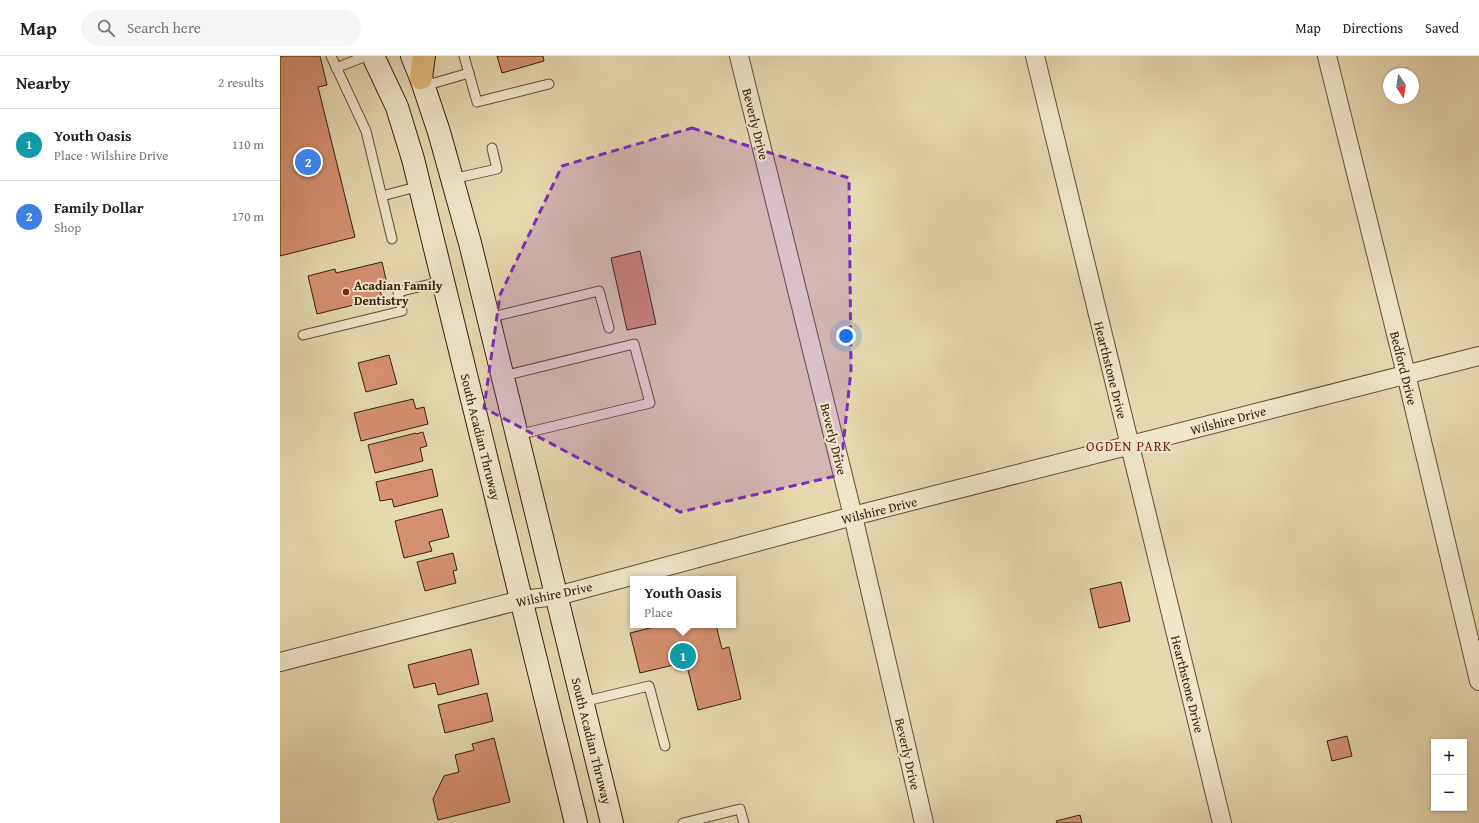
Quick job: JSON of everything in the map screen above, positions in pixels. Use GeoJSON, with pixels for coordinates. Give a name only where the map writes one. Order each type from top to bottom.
{"type":"FeatureCollection","features":[{"type":"Feature","properties":{"kind":"main road","name":"South Acadian Thruway"},"geometry":{"type":"LineString","coordinates":[[373,56],[388,87],[403,125],[413,159],[576,823]]}},
{"type":"Feature","properties":{"kind":"main road","name":"South Acadian Thruway"},"geometry":{"type":"LineString","coordinates":[[412,56],[439,132],[452,179],[488,318],[612,823]]}},
{"type":"Feature","properties":{"kind":"main road"},"geometry":{"type":"LineString","coordinates":[[422,82],[424,56]]}},
{"type":"Feature","properties":{"kind":"street","name":"Beverly Drive"},"geometry":{"type":"LineString","coordinates":[[739,56],[853,516],[924,823]]}},
{"type":"Feature","properties":{"kind":"street","name":"Hearthstone Drive"},"geometry":{"type":"LineString","coordinates":[[1035,56],[1222,823]]}},
{"type":"Feature","properties":{"kind":"street","name":"Bedford Drive"},"geometry":{"type":"LineString","coordinates":[[1327,56],[1406,374],[1479,681]]}},
{"type":"Feature","properties":{"kind":"street","name":"Wilshire Drive"},"geometry":{"type":"LineString","coordinates":[[631,576],[853,516],[1479,356]]}},
{"type":"Feature","properties":{"kind":"street","name":"Wilshire Drive"},"geometry":{"type":"LineString","coordinates":[[280,662],[521,600],[557,596],[630,576]]}},
{"type":"Feature","properties":{"kind":"lane"},"geometry":{"type":"LineString","coordinates":[[331,56],[366,131],[392,239]]}},
{"type":"Feature","properties":{"kind":"lane"},"geometry":{"type":"LineString","coordinates":[[336,68],[366,56]]}},
{"type":"Feature","properties":{"kind":"lane"},"geometry":{"type":"LineString","coordinates":[[464,56],[477,102],[549,84]]}},
{"type":"Feature","properties":{"kind":"lane"},"geometry":{"type":"LineString","coordinates":[[422,82],[469,73]]}},
{"type":"Feature","properties":{"kind":"lane"},"geometry":{"type":"LineString","coordinates":[[452,179],[497,169],[492,148]]}},
{"type":"Feature","properties":{"kind":"lane"},"geometry":{"type":"LineString","coordinates":[[382,196],[420,186]]}},
{"type":"Feature","properties":{"kind":"lane"},"geometry":{"type":"LineString","coordinates":[[303,335],[402,311],[398,292],[443,281]]}},
{"type":"Feature","properties":{"kind":"lane"},"geometry":{"type":"LineString","coordinates":[[488,318],[599,291],[609,328]]}},
{"type":"Feature","properties":{"kind":"lane"},"geometry":{"type":"LineString","coordinates":[[502,376],[634,344],[650,404],[516,435]]}},
{"type":"Feature","properties":{"kind":"lane"},"geometry":{"type":"LineString","coordinates":[[582,702],[649,686],[665,746]]}},
{"type":"Feature","properties":{"kind":"lane"},"geometry":{"type":"LineString","coordinates":[[683,823],[740,809],[744,823]]}},
{"type":"Feature","properties":{"kind":"highlighted area"},"geometry":{"type":"Polygon","coordinates":[[[692,128],[849,178],[851,370],[840,475],[680,512],[484,408],[500,295],[562,166],[692,128]]]}},
{"type":"Feature","properties":{"kind":"building"},"geometry":{"type":"Polygon","coordinates":[[[320,56],[327,85],[318,87],[355,237],[280,256],[280,57],[320,56]]]}},
{"type":"Feature","properties":{"kind":"building"},"geometry":{"type":"Polygon","coordinates":[[[497,56],[543,56],[544,61],[502,73],[497,56]]]}},
{"type":"Feature","properties":{"kind":"building"},"geometry":{"type":"Polygon","coordinates":[[[640,251],[656,324],[627,330],[611,258],[640,251]]]}},
{"type":"Feature","properties":{"kind":"building","name":"Acadian Family Dentistry"},"geometry":{"type":"Polygon","coordinates":[[[382,262],[387,284],[379,286],[382,298],[317,314],[308,276],[335,269],[336,273],[382,262]]]}},
{"type":"Feature","properties":{"kind":"building"},"geometry":{"type":"Polygon","coordinates":[[[389,355],[397,384],[366,392],[358,363],[389,355]]]}},
{"type":"Feature","properties":{"kind":"building"},"geometry":{"type":"Polygon","coordinates":[[[413,399],[416,409],[424,407],[428,424],[361,441],[354,413],[413,399]]]}},
{"type":"Feature","properties":{"kind":"building"},"geometry":{"type":"Polygon","coordinates":[[[423,432],[427,446],[420,448],[423,461],[375,473],[368,445],[423,432]]]}},
{"type":"Feature","properties":{"kind":"building"},"geometry":{"type":"Polygon","coordinates":[[[432,469],[438,496],[394,507],[392,499],[380,501],[376,482],[432,469]]]}},
{"type":"Feature","properties":{"kind":"building"},"geometry":{"type":"Polygon","coordinates":[[[442,509],[449,537],[429,542],[432,551],[404,558],[395,521],[442,509]]]}},
{"type":"Feature","properties":{"kind":"building"},"geometry":{"type":"Polygon","coordinates":[[[453,553],[457,570],[453,571],[456,583],[425,591],[417,562],[453,553]]]}},
{"type":"Feature","properties":{"kind":"building"},"geometry":{"type":"Polygon","coordinates":[[[1121,582],[1130,621],[1099,628],[1090,589],[1121,582]]]}},
{"type":"Feature","properties":{"kind":"building"},"geometry":{"type":"Polygon","coordinates":[[[650,628],[717,628],[722,649],[729,647],[741,699],[698,710],[686,662],[640,673],[630,633],[650,628]]]}},
{"type":"Feature","properties":{"kind":"building"},"geometry":{"type":"Polygon","coordinates":[[[471,649],[479,684],[438,695],[435,683],[414,688],[408,665],[471,649]]]}},
{"type":"Feature","properties":{"kind":"building"},"geometry":{"type":"Polygon","coordinates":[[[487,693],[493,721],[445,733],[438,705],[487,693]]]}},
{"type":"Feature","properties":{"kind":"building"},"geometry":{"type":"Polygon","coordinates":[[[1347,736],[1352,756],[1332,761],[1327,741],[1347,736]]]}},
{"type":"Feature","properties":{"kind":"building"},"geometry":{"type":"Polygon","coordinates":[[[494,738],[510,802],[438,820],[433,799],[444,776],[459,772],[455,755],[474,750],[472,744],[494,738]]]}},
{"type":"Feature","properties":{"kind":"building"},"geometry":{"type":"Polygon","coordinates":[[[1080,815],[1082,823],[1057,823],[1056,821],[1080,815]]]}},
{"type":"Feature","properties":{"kind":"place","name":"Family Dollar"},"geometry":{"type":"Point","coordinates":[308,162]}},
{"type":"Feature","properties":{"kind":"place","name":"Acadian Family Dentistry"},"geometry":{"type":"Point","coordinates":[346,292]}},
{"type":"Feature","properties":{"kind":"place","name":"Youth Oasis"},"geometry":{"type":"Point","coordinates":[683,656]}},
{"type":"Feature","properties":{"kind":"district","name":"OGDEN PARK"},"geometry":{"type":"Point","coordinates":[1129,446]}}]}
